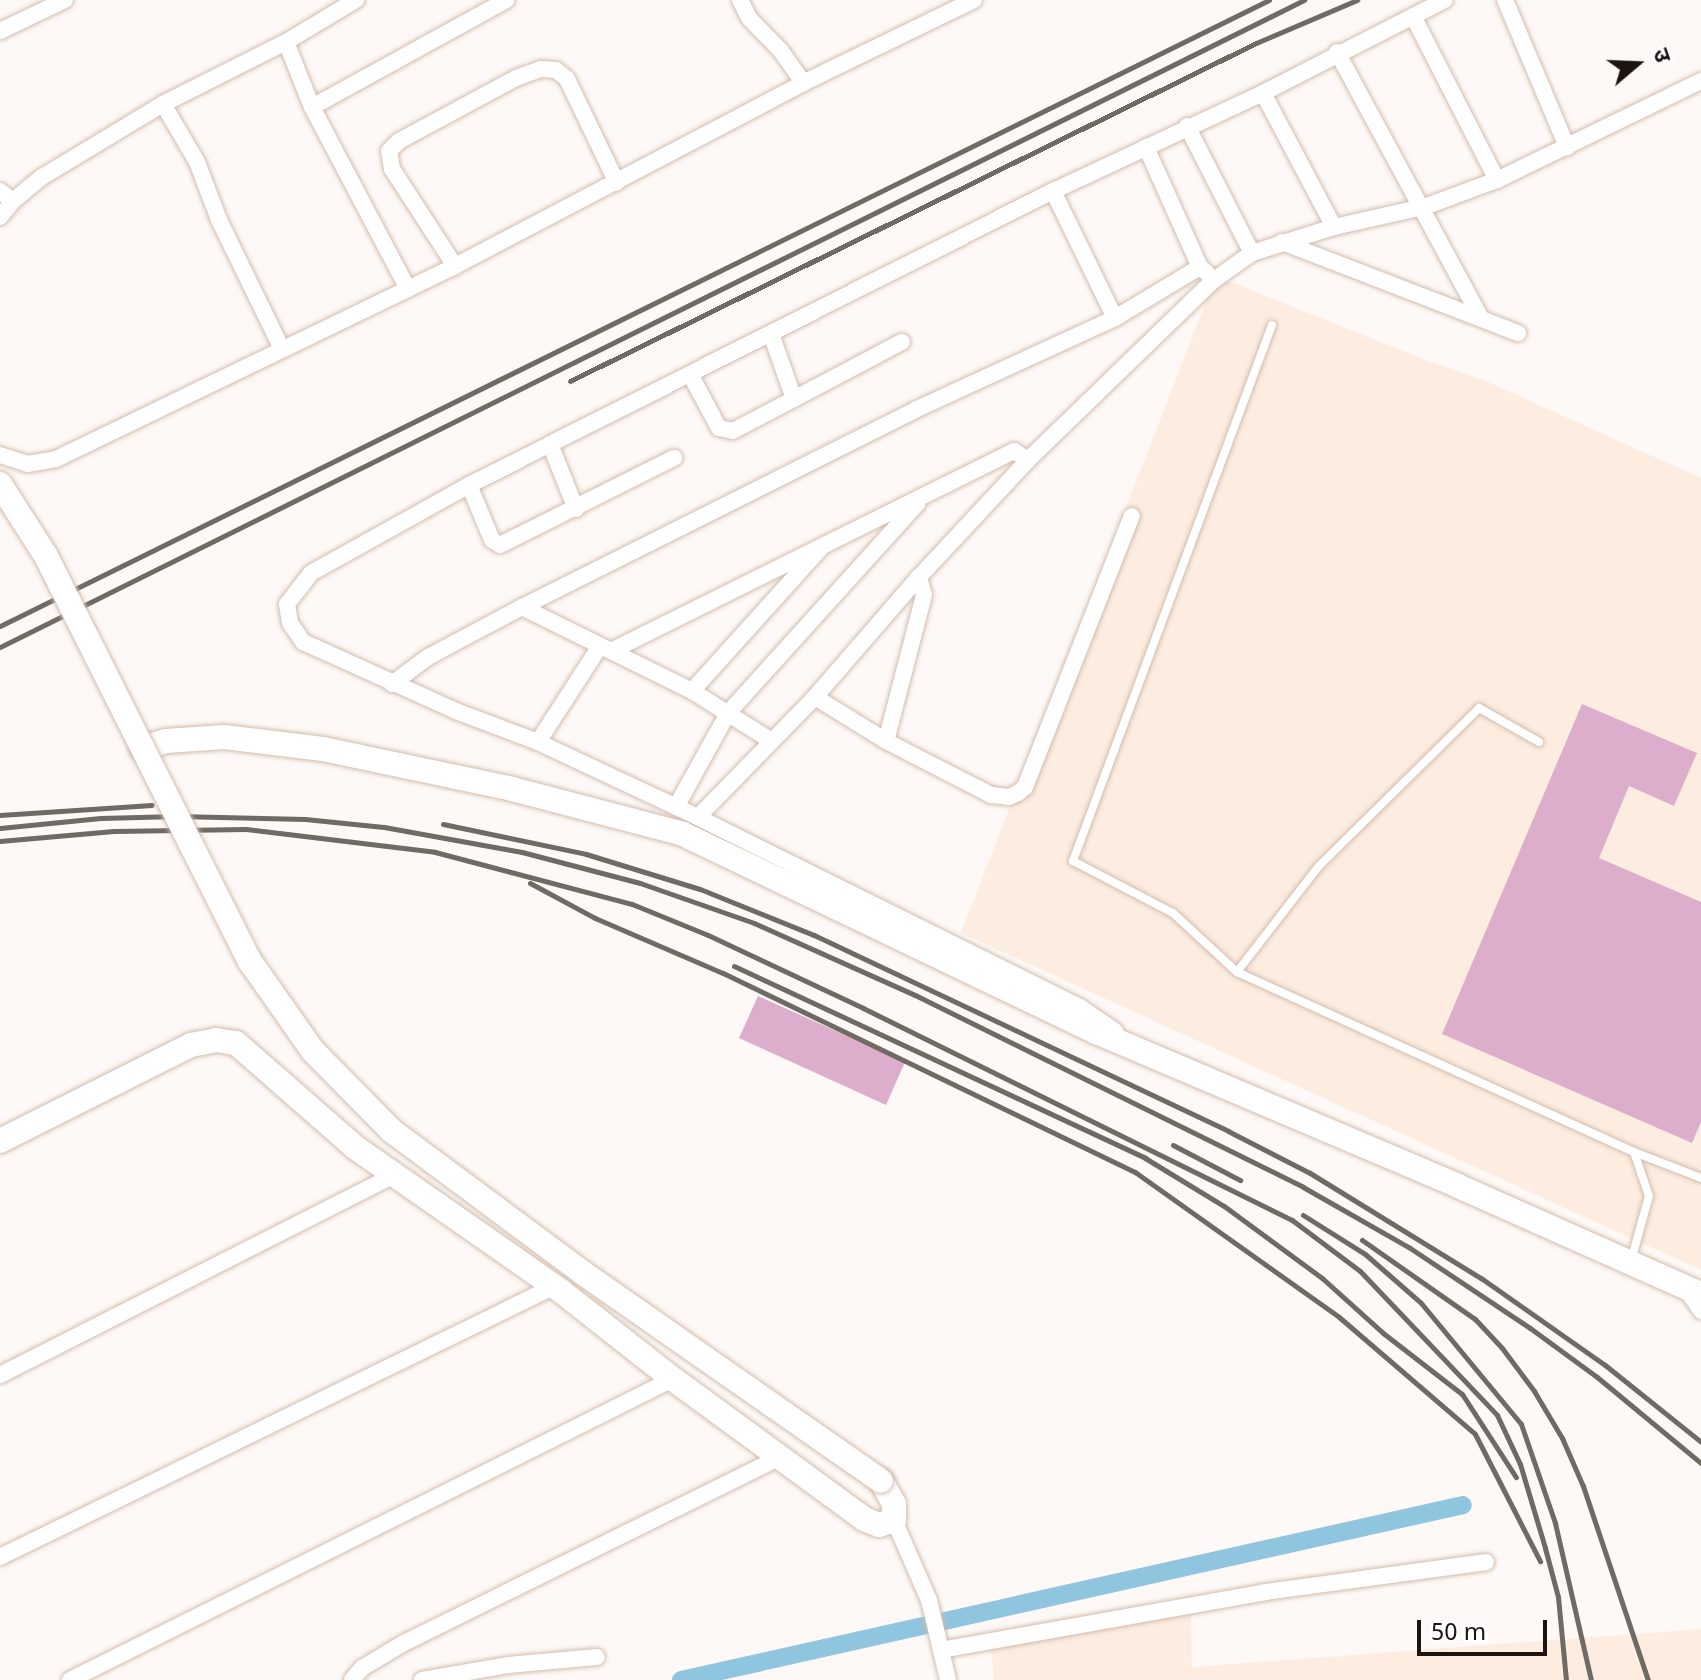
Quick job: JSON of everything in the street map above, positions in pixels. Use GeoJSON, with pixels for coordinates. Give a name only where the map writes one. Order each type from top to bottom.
{"type":"FeatureCollection","features":[{"type":"Feature","properties":{"kind":"street"},"geometry":{"type":"LineString","coordinates":[[0,31],[65,0]]}},
{"type":"Feature","properties":{"kind":"street"},"geometry":{"type":"LineString","coordinates":[[0,217],[6,196],[163,104],[286,42],[356,0]]}},
{"type":"Feature","properties":{"kind":"street"},"geometry":{"type":"LineString","coordinates":[[312,107],[507,0]]}},
{"type":"Feature","properties":{"kind":"street"},"geometry":{"type":"LineString","coordinates":[[740,0],[749,18],[781,51],[803,83]]}},
{"type":"Feature","properties":{"kind":"street"},"geometry":{"type":"LineString","coordinates":[[0,455],[28,464],[56,459],[455,266],[803,83],[974,0]]}},
{"type":"Feature","properties":{"kind":"street"},"geometry":{"type":"LineString","coordinates":[[1149,1055],[1080,1007],[698,817],[538,742],[392,684],[303,642],[290,623],[287,604],[311,573],[469,485],[1053,191],[1263,93],[1337,52],[1445,0]]}},
{"type":"Feature","properties":{"kind":"street"},"geometry":{"type":"LineString","coordinates":[[1505,0],[1567,147]]}},
{"type":"Feature","properties":{"kind":"street"},"geometry":{"type":"LineString","coordinates":[[1413,16],[1497,180]]}},
{"type":"Feature","properties":{"kind":"street"},"geometry":{"type":"LineString","coordinates":[[286,42],[312,107],[408,289]]}},
{"type":"Feature","properties":{"kind":"street"},"geometry":{"type":"LineString","coordinates":[[1337,52],[1480,316]]}},
{"type":"Feature","properties":{"kind":"street"},"geometry":{"type":"LineString","coordinates":[[455,266],[392,169],[389,151],[399,141],[516,78],[541,69],[556,70],[567,79],[617,183]]}},
{"type":"Feature","properties":{"kind":"street"},"geometry":{"type":"LineString","coordinates":[[698,817],[815,697],[919,577],[1028,460],[1214,280],[1252,253],[1282,242],[1420,206],[1497,180],[1701,81]]}},
{"type":"Feature","properties":{"kind":"street"},"geometry":{"type":"LineString","coordinates":[[1263,93],[1334,227]]}},
{"type":"Feature","properties":{"kind":"street"},"geometry":{"type":"LineString","coordinates":[[163,104],[197,162],[219,220],[282,349]]}},
{"type":"Feature","properties":{"kind":"street"},"geometry":{"type":"LineString","coordinates":[[1187,126],[1252,253]]}},
{"type":"Feature","properties":{"kind":"street"},"geometry":{"type":"LineString","coordinates":[[1146,147],[1200,267],[1214,280]]}},
{"type":"Feature","properties":{"kind":"street"},"geometry":{"type":"LineString","coordinates":[[1053,191],[1115,318]]}},
{"type":"Feature","properties":{"kind":"street"},"geometry":{"type":"LineString","coordinates":[[1282,242],[1518,333]]}},
{"type":"Feature","properties":{"kind":"street"},"geometry":{"type":"LineString","coordinates":[[392,684],[428,657],[522,607],[915,410],[1115,318],[1200,267]]}},
{"type":"Feature","properties":{"kind":"street"},"geometry":{"type":"LineString","coordinates":[[771,334],[794,399]]}},
{"type":"Feature","properties":{"kind":"street"},"geometry":{"type":"LineString","coordinates":[[690,374],[719,428],[725,432],[733,431],[902,342]]}},
{"type":"Feature","properties":{"kind":"street"},"geometry":{"type":"LineString","coordinates":[[550,444],[576,509]]}},
{"type":"Feature","properties":{"kind":"street"},"geometry":{"type":"LineString","coordinates":[[538,742],[605,649],[1014,451],[1028,460]]}},
{"type":"Feature","properties":{"kind":"street"},"geometry":{"type":"LineString","coordinates":[[469,485],[492,540],[500,545],[674,458]]}},
{"type":"Feature","properties":{"kind":"street"},"geometry":{"type":"LineString","coordinates":[[0,484],[46,556],[249,960],[287,1018],[351,1094],[392,1131],[583,1273],[881,1481],[894,1504],[894,1520],[932,1613],[948,1680]]}},
{"type":"Feature","properties":{"kind":"street"},"geometry":{"type":"LineString","coordinates":[[676,807],[728,713],[925,494]]}},
{"type":"Feature","properties":{"kind":"street"},"geometry":{"type":"LineString","coordinates":[[815,697],[886,741],[991,795],[1009,797],[1018,793],[1025,787],[1132,516]]}},
{"type":"Feature","properties":{"kind":"street"},"geometry":{"type":"LineString","coordinates":[[692,691],[823,546]]}},
{"type":"Feature","properties":{"kind":"street"},"geometry":{"type":"LineString","coordinates":[[886,741],[924,595],[919,577]]}},
{"type":"Feature","properties":{"kind":"street"},"geometry":{"type":"LineString","coordinates":[[522,607],[692,691],[770,740]]}},
{"type":"Feature","properties":{"kind":"street"},"geometry":{"type":"LineString","coordinates":[[142,748],[166,741],[224,737],[323,749],[645,822],[727,852],[1149,1055],[1695,1289],[1701,1311]]}},
{"type":"Feature","properties":{"kind":"street"},"geometry":{"type":"LineString","coordinates":[[0,1141],[191,1045],[216,1040],[236,1043],[356,1148],[555,1286],[673,1379],[864,1519],[879,1525],[894,1520]]}},
{"type":"Feature","properties":{"kind":"street"},"geometry":{"type":"LineString","coordinates":[[0,1375],[395,1175]]}},
{"type":"Feature","properties":{"kind":"street"},"geometry":{"type":"LineString","coordinates":[[0,1557],[555,1286]]}},
{"type":"Feature","properties":{"kind":"street"},"geometry":{"type":"LineString","coordinates":[[70,1680],[673,1379]]}},
{"type":"Feature","properties":{"kind":"street"},"geometry":{"type":"LineString","coordinates":[[352,1680],[362,1668],[402,1644],[781,1457]]}},
{"type":"Feature","properties":{"kind":"street"},"geometry":{"type":"LineString","coordinates":[[940,1642],[1486,1562]]}},
{"type":"Feature","properties":{"kind":"street"},"geometry":{"type":"LineString","coordinates":[[422,1680],[508,1665],[597,1657]]}},
{"type":"Feature","properties":{"kind":"lane"},"geometry":{"type":"LineString","coordinates":[[1272,325],[1073,861],[1173,913],[1237,972],[1634,1152],[1701,1178]]}},
{"type":"Feature","properties":{"kind":"lane"},"geometry":{"type":"LineString","coordinates":[[1237,972],[1319,866],[1479,708],[1539,742]]}},
{"type":"Feature","properties":{"kind":"lane"},"geometry":{"type":"LineString","coordinates":[[1630,1262],[1649,1196],[1634,1152]]}},
{"type":"Feature","properties":{"kind":"shaded area"},"geometry":{"type":"Polygon","coordinates":[[[1216,276],[1486,381],[1701,478],[1701,1270],[961,933],[1216,276]]]}},
{"type":"Feature","properties":{"kind":"shaded area"},"geometry":{"type":"Polygon","coordinates":[[[1191,1612],[1192,1667],[1701,1629],[1701,1680],[994,1680],[991,1650],[1191,1612]]]}},
{"type":"Feature","properties":{"kind":"building"},"geometry":{"type":"Polygon","coordinates":[[[1582,704],[1697,753],[1674,806],[1629,786],[1599,858],[1701,902],[1701,1122],[1692,1143],[1442,1034],[1582,704]]]}},
{"type":"Feature","properties":{"kind":"building"},"geometry":{"type":"Polygon","coordinates":[[[758,996],[905,1062],[886,1105],[739,1038],[758,996]]]}},
{"type":"Feature","properties":{"kind":"waterway"},"geometry":{"type":"LineString","coordinates":[[681,1680],[1463,1505]]}},
{"type":"Feature","properties":{"kind":"railway"},"geometry":{"type":"LineString","coordinates":[[0,626],[1269,0]]}},
{"type":"Feature","properties":{"kind":"railway"},"geometry":{"type":"LineString","coordinates":[[0,647],[1304,0]]}},
{"type":"Feature","properties":{"kind":"railway"},"geometry":{"type":"LineString","coordinates":[[570,381],[1256,43],[1357,0]]}},
{"type":"Feature","properties":{"kind":"railway"},"geometry":{"type":"LineString","coordinates":[[0,815],[152,805]]}},
{"type":"Feature","properties":{"kind":"railway"},"geometry":{"type":"LineString","coordinates":[[0,828],[101,818],[177,816],[305,819],[384,827],[522,852],[640,883],[754,923],[915,995],[1303,1187],[1410,1248],[1597,1377],[1701,1463]]}},
{"type":"Feature","properties":{"kind":"railway"},"geometry":{"type":"LineString","coordinates":[[443,824],[586,854],[700,889],[814,935],[1228,1131],[1310,1173],[1481,1278],[1605,1365],[1701,1442]]}},
{"type":"Feature","properties":{"kind":"railway"},"geometry":{"type":"LineString","coordinates":[[0,841],[114,831],[246,829],[435,852],[632,904],[708,935],[863,1008],[1292,1220],[1360,1271],[1497,1415],[1520,1464],[1558,1597],[1566,1680]]}},
{"type":"Feature","properties":{"kind":"railway"},"geometry":{"type":"LineString","coordinates":[[530,883],[595,918],[723,973],[1135,1172],[1339,1317],[1475,1434],[1540,1561]]}},
{"type":"Feature","properties":{"kind":"railway"},"geometry":{"type":"LineString","coordinates":[[734,966],[1145,1158],[1224,1206],[1322,1278],[1383,1333],[1462,1394],[1516,1477]]}},
{"type":"Feature","properties":{"kind":"railway"},"geometry":{"type":"LineString","coordinates":[[1173,1145],[1240,1180]]}},
{"type":"Feature","properties":{"kind":"railway"},"geometry":{"type":"LineString","coordinates":[[1303,1215],[1365,1254],[1421,1303],[1521,1424],[1555,1523],[1591,1680]]}},
{"type":"Feature","properties":{"kind":"railway"},"geometry":{"type":"LineString","coordinates":[[1362,1240],[1475,1319],[1502,1348],[1534,1391],[1562,1438],[1583,1486],[1648,1680]]}}]}
